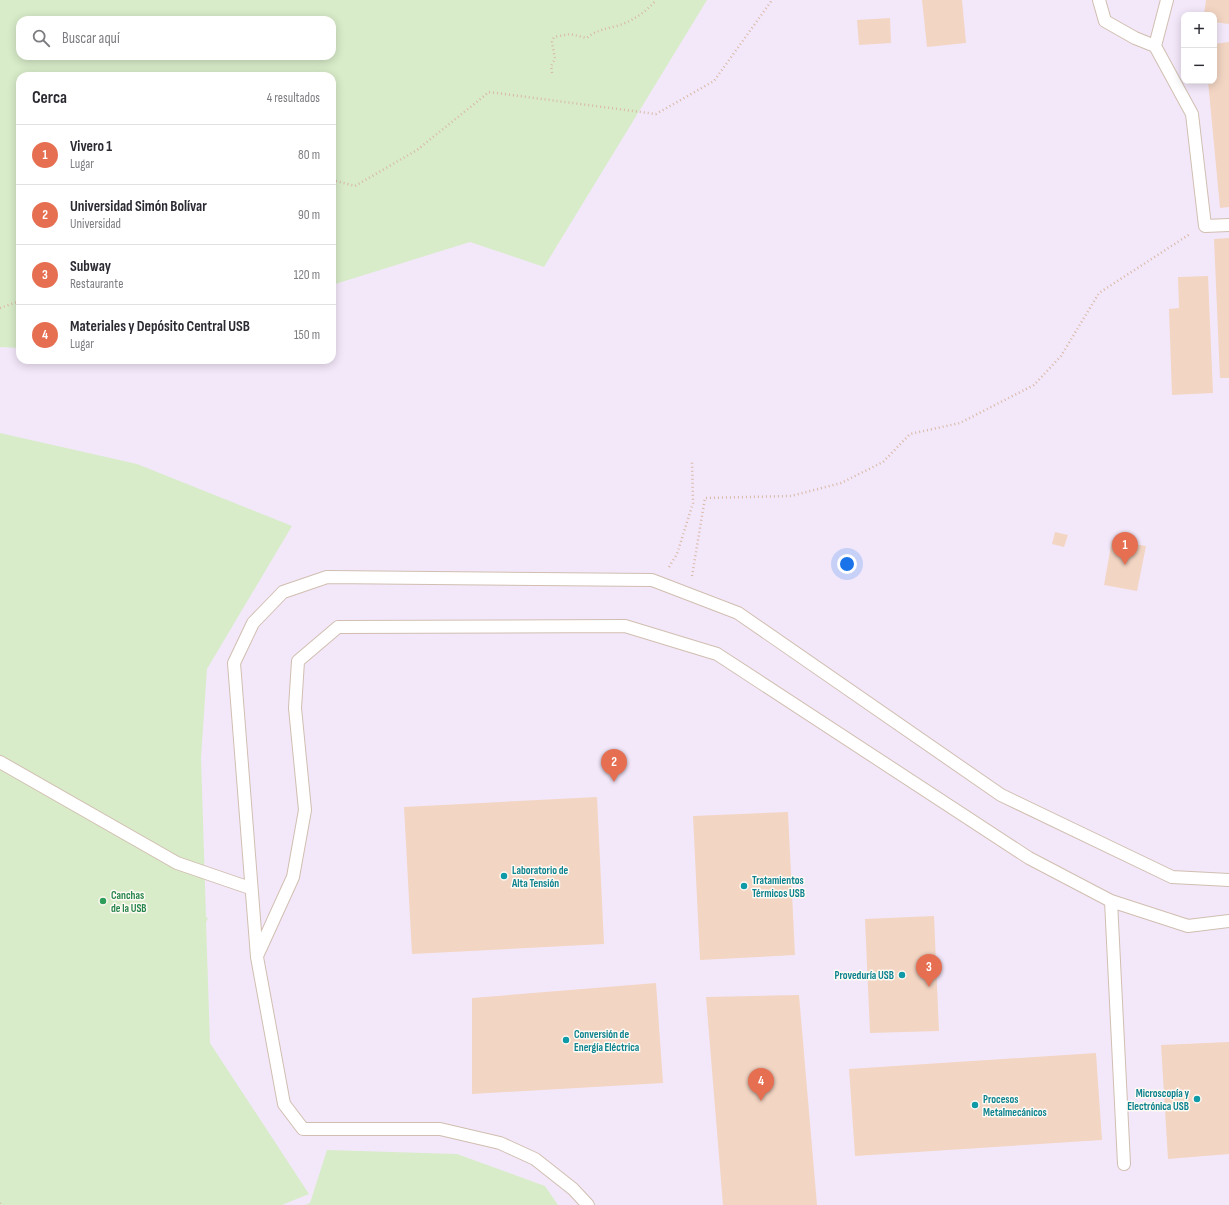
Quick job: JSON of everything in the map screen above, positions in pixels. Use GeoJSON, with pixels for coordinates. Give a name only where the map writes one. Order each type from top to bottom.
{"type":"FeatureCollection","features":[{"type":"Feature","properties":{"kind":"lane"},"geometry":{"type":"LineString","coordinates":[[1099,0],[1105,21],[1135,38],[1155,46],[1192,114],[1205,226],[1229,225]]}},
{"type":"Feature","properties":{"kind":"lane"},"geometry":{"type":"LineString","coordinates":[[1155,46],[1167,0]]}},
{"type":"Feature","properties":{"kind":"lane"},"geometry":{"type":"LineString","coordinates":[[588,1205],[573,1188],[535,1159],[500,1143],[440,1129],[303,1129],[284,1104],[257,957],[250,888],[234,663],[253,623],[283,592],[327,577],[652,580],[738,614],[1001,795],[1172,877],[1229,880]]}},
{"type":"Feature","properties":{"kind":"lane"},"geometry":{"type":"LineString","coordinates":[[257,957],[293,877],[305,810],[295,708],[298,660],[338,628],[625,626],[717,654],[1029,858],[1111,901],[1188,926],[1229,922]]}},
{"type":"Feature","properties":{"kind":"lane"},"geometry":{"type":"LineString","coordinates":[[0,762],[177,862],[250,888]]}},
{"type":"Feature","properties":{"kind":"lane"},"geometry":{"type":"LineString","coordinates":[[1111,901],[1124,1164]]}},
{"type":"Feature","properties":{"kind":"path"},"geometry":{"type":"LineString","coordinates":[[552,73],[551,66],[555,59],[552,42],[554,37],[570,34],[587,38],[601,29],[618,26],[637,18],[656,0]]}},
{"type":"Feature","properties":{"kind":"path"},"geometry":{"type":"LineString","coordinates":[[336,181],[355,186],[417,150],[489,92],[656,114],[714,81],[772,0]]}},
{"type":"Feature","properties":{"kind":"path"},"geometry":{"type":"LineString","coordinates":[[688,594],[705,498],[791,496],[841,483],[883,462],[910,434],[960,423],[1034,385],[1061,356],[1099,293],[1205,226]]}},
{"type":"Feature","properties":{"kind":"path"},"geometry":{"type":"LineString","coordinates":[[0,308],[16,302]]}},
{"type":"Feature","properties":{"kind":"path"},"geometry":{"type":"LineString","coordinates":[[660,583],[677,554],[693,503],[692,461]]}},
{"type":"Feature","properties":{"kind":"shaded area"},"geometry":{"type":"Polygon","coordinates":[[[0,0],[1229,0],[1229,1205],[0,1205],[0,0]]]}},
{"type":"Feature","properties":{"kind":"green space"},"geometry":{"type":"Polygon","coordinates":[[[0,0],[707,0],[544,267],[470,242],[336,284],[336,72],[16,72],[16,348],[0,347],[0,0]]]}},
{"type":"Feature","properties":{"kind":"green space","name":"Canchas de la USB"},"geometry":{"type":"Polygon","coordinates":[[[0,433],[137,464],[292,526],[207,669],[201,758],[206,917],[208,918],[206,922],[210,1043],[309,1194],[282,1205],[0,1205],[0,433]]]}},
{"type":"Feature","properties":{"kind":"green space"},"geometry":{"type":"Polygon","coordinates":[[[327,1150],[457,1154],[545,1186],[558,1205],[305,1205],[310,1203],[327,1150]]]}},
{"type":"Feature","properties":{"kind":"building"},"geometry":{"type":"Polygon","coordinates":[[[922,0],[962,0],[966,43],[927,47],[922,0]]]}},
{"type":"Feature","properties":{"kind":"building"},"geometry":{"type":"Polygon","coordinates":[[[1206,0],[1229,0],[1229,24],[1217,22],[1217,12],[1204,12],[1206,0]]]}},
{"type":"Feature","properties":{"kind":"building"},"geometry":{"type":"Polygon","coordinates":[[[890,18],[891,43],[859,45],[857,20],[890,18]]]}},
{"type":"Feature","properties":{"kind":"building"},"geometry":{"type":"Polygon","coordinates":[[[1229,42],[1229,207],[1220,208],[1208,84],[1217,84],[1217,44],[1229,42]]]}},
{"type":"Feature","properties":{"kind":"building"},"geometry":{"type":"Polygon","coordinates":[[[1229,238],[1229,378],[1220,378],[1214,239],[1229,238]]]}},
{"type":"Feature","properties":{"kind":"building"},"geometry":{"type":"Polygon","coordinates":[[[1208,276],[1213,393],[1172,395],[1169,309],[1179,308],[1178,277],[1208,276]]]}},
{"type":"Feature","properties":{"kind":"building"},"geometry":{"type":"Polygon","coordinates":[[[1055,532],[1068,535],[1064,547],[1052,544],[1055,532]]]}},
{"type":"Feature","properties":{"kind":"building"},"geometry":{"type":"Polygon","coordinates":[[[1112,540],[1146,546],[1137,591],[1104,585],[1112,540]]]}},
{"type":"Feature","properties":{"kind":"building","name":"Laboratorio de Alta Tensión"},"geometry":{"type":"Polygon","coordinates":[[[597,797],[604,944],[412,954],[404,807],[597,797]]]}},
{"type":"Feature","properties":{"kind":"building","name":"Tratamientos Térmicos USB"},"geometry":{"type":"Polygon","coordinates":[[[788,812],[795,955],[700,960],[693,816],[788,812]]]}},
{"type":"Feature","properties":{"kind":"building","name":"Proveduría USB"},"geometry":{"type":"Polygon","coordinates":[[[934,916],[939,1031],[870,1033],[865,919],[934,916]]]}},
{"type":"Feature","properties":{"kind":"building","name":"Conversión de Energía Eléctrica"},"geometry":{"type":"Polygon","coordinates":[[[656,983],[663,1083],[472,1094],[472,998],[656,983]]]}},
{"type":"Feature","properties":{"kind":"building"},"geometry":{"type":"Polygon","coordinates":[[[799,995],[817,1205],[723,1205],[706,997],[799,995]]]}},
{"type":"Feature","properties":{"kind":"building","name":"Microscopía y Electrónica USB"},"geometry":{"type":"Polygon","coordinates":[[[1229,1042],[1229,1154],[1168,1159],[1161,1045],[1229,1042]]]}},
{"type":"Feature","properties":{"kind":"building","name":"Procesos Metalmecánicos"},"geometry":{"type":"Polygon","coordinates":[[[1096,1053],[1102,1140],[855,1156],[849,1069],[1096,1053]]]}},
{"type":"Feature","properties":{"kind":"place","name":"Vivero 1"},"geometry":{"type":"Point","coordinates":[1125,565]}},
{"type":"Feature","properties":{"kind":"place","name":"Universidad Simón Bolívar"},"geometry":{"type":"Point","coordinates":[614,782]}},
{"type":"Feature","properties":{"kind":"place","name":"Laboratorio de Alta Tensión"},"geometry":{"type":"Point","coordinates":[504,876]}},
{"type":"Feature","properties":{"kind":"place","name":"Tratamientos Térmicos USB"},"geometry":{"type":"Point","coordinates":[744,886]}},
{"type":"Feature","properties":{"kind":"place","name":"Canchas de la USB"},"geometry":{"type":"Point","coordinates":[103,901]}},
{"type":"Feature","properties":{"kind":"place","name":"Proveduría USB"},"geometry":{"type":"Point","coordinates":[902,975]}},
{"type":"Feature","properties":{"kind":"place","name":"Subway"},"geometry":{"type":"Point","coordinates":[929,987]}},
{"type":"Feature","properties":{"kind":"place","name":"Conversión de Energía Eléctrica"},"geometry":{"type":"Point","coordinates":[566,1040]}},
{"type":"Feature","properties":{"kind":"place","name":"Microscopía y Electrónica USB"},"geometry":{"type":"Point","coordinates":[1197,1099]}},
{"type":"Feature","properties":{"kind":"place","name":"Materiales y Depósito Central USB"},"geometry":{"type":"Point","coordinates":[761,1101]}},
{"type":"Feature","properties":{"kind":"place","name":"Procesos Metalmecánicos"},"geometry":{"type":"Point","coordinates":[975,1105]}}]}
